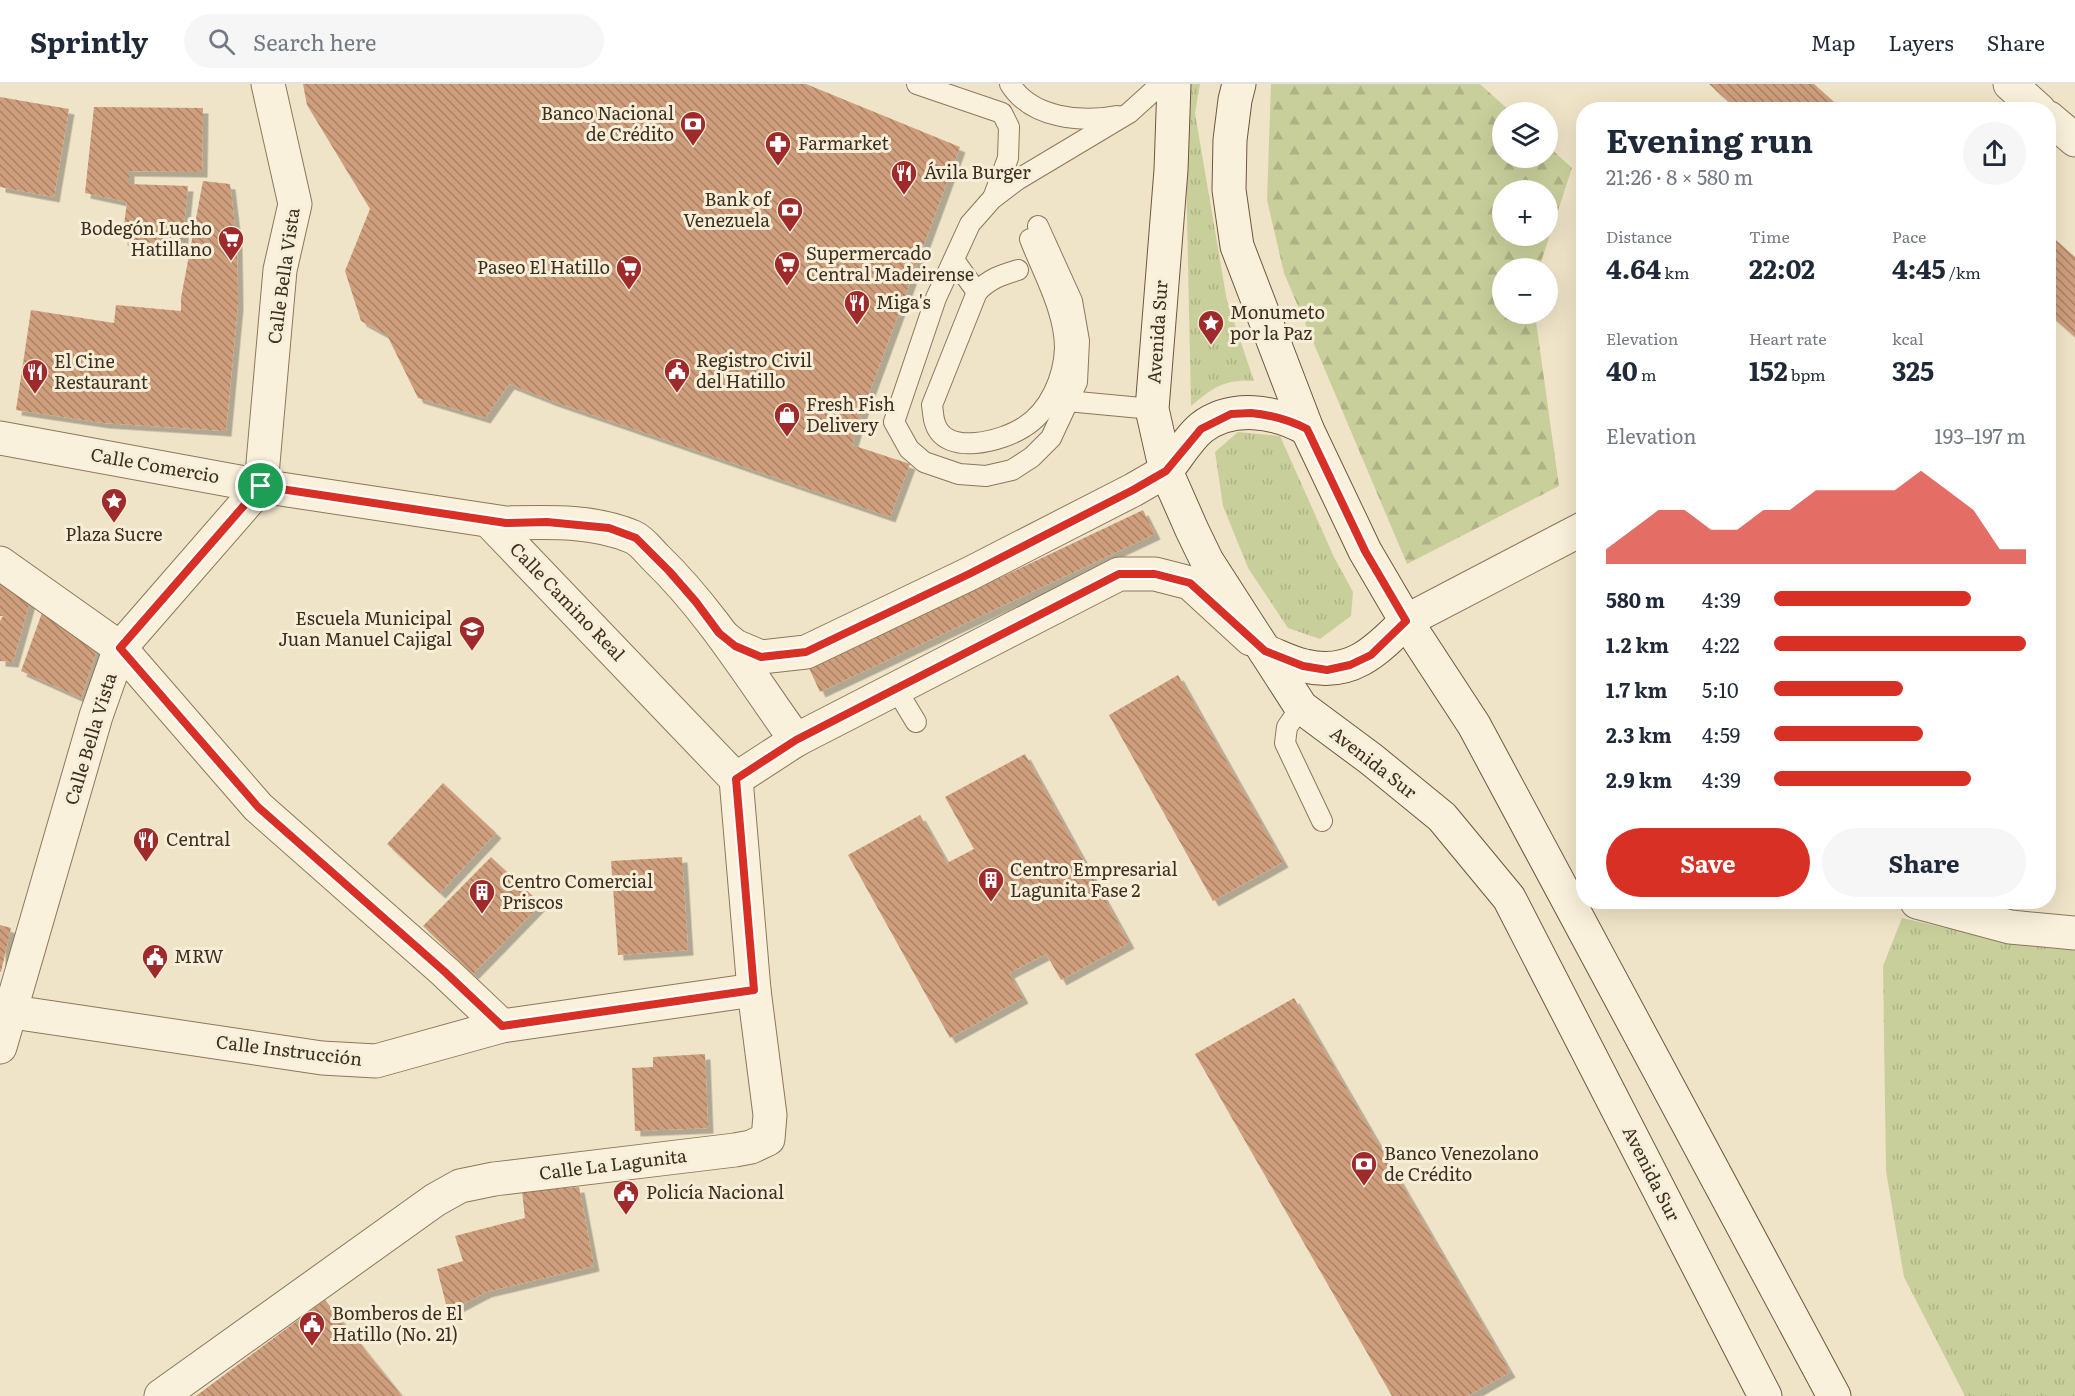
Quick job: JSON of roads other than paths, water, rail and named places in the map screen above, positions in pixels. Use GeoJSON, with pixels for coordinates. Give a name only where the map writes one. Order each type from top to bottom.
{"type":"FeatureCollection","features":[{"type":"Feature","properties":{"kind":"street","name":"Calle Bella Vista"},"geometry":{"type":"LineString","coordinates":[[0,1047],[4,1011],[96,716],[120,648],[261,486],[280,270],[295,204],[268,84]]}},
{"type":"Feature","properties":{"kind":"street","name":"Avenida Sur"},"geometry":{"type":"LineString","coordinates":[[1174,84],[1172,170],[1152,409],[1166,471],[1207,561],[1300,707],[1371,759],[1442,817],[1509,898],[1765,1396]]}},
{"type":"Feature","properties":{"kind":"street"},"geometry":{"type":"LineString","coordinates":[[1239,84],[1230,140],[1229,180],[1237,246],[1307,429],[1365,551],[1406,621],[1474,725],[1834,1396]]}},
{"type":"Feature","properties":{"kind":"street"},"geometry":{"type":"LineString","coordinates":[[2010,84],[2031,102]]}},
{"type":"Feature","properties":{"kind":"street"},"geometry":{"type":"LineString","coordinates":[[2056,124],[2075,141]]}},
{"type":"Feature","properties":{"kind":"street"},"geometry":{"type":"LineString","coordinates":[[1166,471],[1201,429],[1231,414],[1271,414],[1307,429]]}},
{"type":"Feature","properties":{"kind":"street","name":"Calle Comercio"},"geometry":{"type":"LineString","coordinates":[[0,438],[261,486],[489,520]]}},
{"type":"Feature","properties":{"kind":"street","name":"Calle Camino Real"},"geometry":{"type":"LineString","coordinates":[[719,633],[735,646],[761,657],[806,652],[979,570],[1166,471]]}},
{"type":"Feature","properties":{"kind":"street","name":"Calle Camino Real"},"geometry":{"type":"LineString","coordinates":[[489,520],[506,523],[547,522],[609,528],[636,538],[696,602],[796,740]]}},
{"type":"Feature","properties":{"kind":"street","name":"Calle Camino Real"},"geometry":{"type":"LineString","coordinates":[[489,520],[736,779]]}},
{"type":"Feature","properties":{"kind":"street"},"geometry":{"type":"LineString","coordinates":[[736,779],[796,740],[1119,574],[1155,574],[1190,583],[1265,651],[1303,666],[1327,670],[1350,665],[1371,655],[1406,621],[1576,532]]}},
{"type":"Feature","properties":{"kind":"street"},"geometry":{"type":"LineString","coordinates":[[0,563],[120,648],[258,807],[445,972],[502,1026]]}},
{"type":"Feature","properties":{"kind":"street","name":"Calle La Lagunita"},"geometry":{"type":"LineString","coordinates":[[161,1396],[435,1200],[460,1186],[494,1179],[735,1150],[751,1147],[768,1139],[770,1115],[754,990],[736,779]]}},
{"type":"Feature","properties":{"kind":"street"},"geometry":{"type":"LineString","coordinates":[[1943,909],[2010,927],[2075,933]]}},
{"type":"Feature","properties":{"kind":"street","name":"Calle Instrucción"},"geometry":{"type":"LineString","coordinates":[[4,1011],[322,1058],[376,1061],[502,1026],[754,990]]}},
{"type":"Feature","properties":{"kind":"lane"},"geometry":{"type":"LineString","coordinates":[[916,84],[970,92],[1002,113],[1009,127],[1008,158],[992,199]]}},
{"type":"Feature","properties":{"kind":"lane"},"geometry":{"type":"LineString","coordinates":[[1010,84],[1017,96],[1045,111],[1070,118],[1098,120],[1129,113]]}},
{"type":"Feature","properties":{"kind":"lane"},"geometry":{"type":"LineString","coordinates":[[1018,270],[1000,275],[987,282],[977,292],[932,405],[935,425],[945,438],[957,443],[989,442],[1024,427],[1039,414],[1051,398],[1060,377],[1065,350],[1063,323],[1034,232],[1072,302],[1079,341],[1077,382],[1051,438],[1032,457],[1012,470],[986,476],[959,474],[924,462],[909,448],[894,422],[936,298],[970,224],[992,199],[1017,180],[1129,113],[1161,84]]}},
{"type":"Feature","properties":{"kind":"lane"},"geometry":{"type":"LineString","coordinates":[[954,260],[977,292]]}},
{"type":"Feature","properties":{"kind":"lane"},"geometry":{"type":"LineString","coordinates":[[1067,401],[1152,409]]}},
{"type":"Feature","properties":{"kind":"lane"},"geometry":{"type":"LineString","coordinates":[[896,689],[916,722]]}},
{"type":"Feature","properties":{"kind":"lane"},"geometry":{"type":"LineString","coordinates":[[1300,707],[1287,727],[1285,743],[1322,820]]}},
{"type":"Feature","properties":{"kind":"place","name":"Banco Nacional de Crédito"},"geometry":{"type":"Point","coordinates":[693,147]}},
{"type":"Feature","properties":{"kind":"place","name":"Farmarket"},"geometry":{"type":"Point","coordinates":[778,167]}},
{"type":"Feature","properties":{"kind":"place","name":"Ávila Burger"},"geometry":{"type":"Point","coordinates":[904,196]}},
{"type":"Feature","properties":{"kind":"place","name":"Bank of Venezuela"},"geometry":{"type":"Point","coordinates":[790,233]}},
{"type":"Feature","properties":{"kind":"place","name":"Bodegón Lucho Hatillano"},"geometry":{"type":"Point","coordinates":[231,262]}},
{"type":"Feature","properties":{"kind":"place","name":"Supermercado Central Madeirense"},"geometry":{"type":"Point","coordinates":[787,287]}},
{"type":"Feature","properties":{"kind":"place","name":"Paseo El Hatillo"},"geometry":{"type":"Point","coordinates":[629,291]}},
{"type":"Feature","properties":{"kind":"place","name":"Miga's"},"geometry":{"type":"Point","coordinates":[857,326]}},
{"type":"Feature","properties":{"kind":"place","name":"Monumeto por la Paz"},"geometry":{"type":"Point","coordinates":[1211,346]}},
{"type":"Feature","properties":{"kind":"place","name":"Registro Civil del Hatillo"},"geometry":{"type":"Point","coordinates":[677,394]}},
{"type":"Feature","properties":{"kind":"place","name":"El Cine Restaurant"},"geometry":{"type":"Point","coordinates":[35,395]}},
{"type":"Feature","properties":{"kind":"place","name":"Fresh Fish Delivery"},"geometry":{"type":"Point","coordinates":[787,438]}},
{"type":"Feature","properties":{"kind":"place","name":"Plaza Sucre"},"geometry":{"type":"Point","coordinates":[114,524]}},
{"type":"Feature","properties":{"kind":"place","name":"Escuela Municipal Juan Manuel Cajigal"},"geometry":{"type":"Point","coordinates":[472,652]}},
{"type":"Feature","properties":{"kind":"place","name":"Central"},"geometry":{"type":"Point","coordinates":[146,863]}},
{"type":"Feature","properties":{"kind":"place","name":"Centro Empresarial Lagunita Fase 2"},"geometry":{"type":"Point","coordinates":[991,903]}},
{"type":"Feature","properties":{"kind":"place","name":"Centro Comercial Priscos"},"geometry":{"type":"Point","coordinates":[482,915]}},
{"type":"Feature","properties":{"kind":"place","name":"MRW"},"geometry":{"type":"Point","coordinates":[155,980]}},
{"type":"Feature","properties":{"kind":"place","name":"Banco Venezolano de Crédito"},"geometry":{"type":"Point","coordinates":[1364,1187]}},
{"type":"Feature","properties":{"kind":"place","name":"Policía Nacional"},"geometry":{"type":"Point","coordinates":[626,1216]}},
{"type":"Feature","properties":{"kind":"place","name":"Bomberos de El Hatillo (No. 21)"},"geometry":{"type":"Point","coordinates":[312,1347]}}]}
